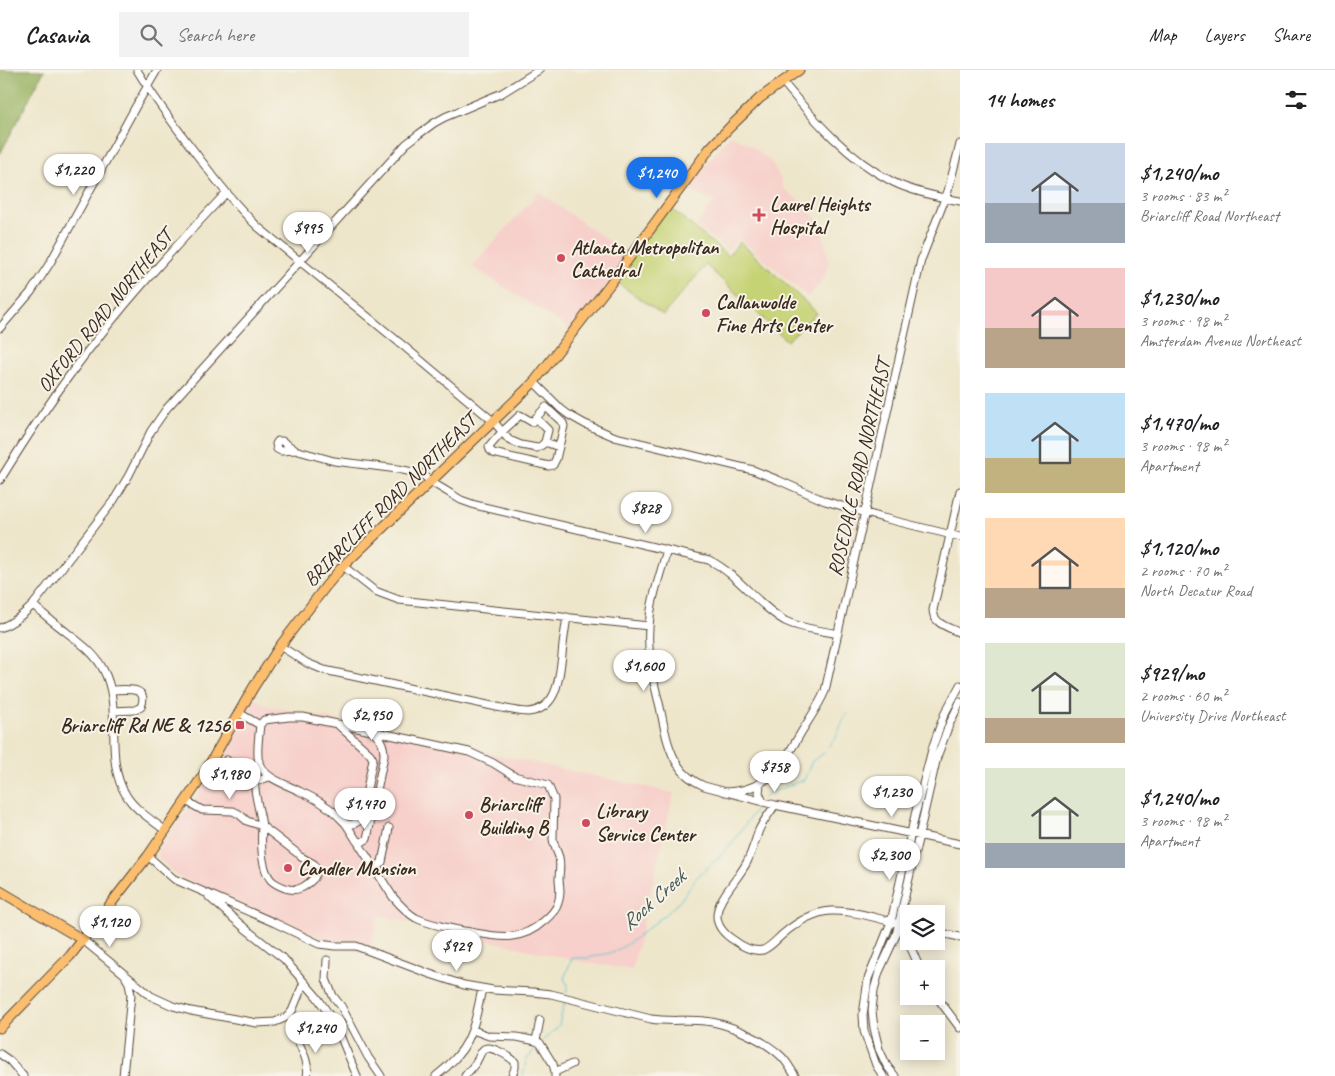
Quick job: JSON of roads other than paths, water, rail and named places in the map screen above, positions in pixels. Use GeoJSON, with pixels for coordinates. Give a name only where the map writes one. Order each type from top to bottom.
{"type":"FeatureCollection","features":[{"type":"Feature","properties":{"kind":"main road","name":"BRIARCLIFF ROAD NORTHEAST"},"geometry":{"type":"LineString","coordinates":[[0,1028],[52,976],[84,940],[148,856],[214,758],[258,679],[310,605],[343,566],[534,382],[610,284],[710,148],[760,98],[799,70]]}},
{"type":"Feature","properties":{"kind":"main road"},"geometry":{"type":"LineString","coordinates":[[0,891],[84,940]]}},
{"type":"Feature","properties":{"kind":"street"},"geometry":{"type":"LineString","coordinates":[[137,70],[185,140],[241,211],[494,422],[509,440],[521,445],[537,448],[542,445],[545,442],[548,430],[536,418]]}},
{"type":"Feature","properties":{"kind":"street"},"geometry":{"type":"LineString","coordinates":[[0,328],[30,292],[50,262],[157,70]]}},
{"type":"Feature","properties":{"kind":"street"},"geometry":{"type":"LineString","coordinates":[[0,628],[21,616],[33,605],[114,500],[151,431],[167,408],[395,156],[419,134],[446,117],[502,93],[540,70]]}},
{"type":"Feature","properties":{"kind":"street"},"geometry":{"type":"LineString","coordinates":[[782,81],[813,118],[837,142],[868,168],[905,187],[960,201]]}},
{"type":"Feature","properties":{"kind":"street","name":"ROSEDALE ROAD NORTHEAST"},"geometry":{"type":"LineString","coordinates":[[725,792],[741,790],[760,784],[772,775],[794,746],[826,687],[921,260],[948,199],[960,144]]}},
{"type":"Feature","properties":{"kind":"street","name":"OXFORD ROAD NORTHEAST"},"geometry":{"type":"LineString","coordinates":[[0,480],[72,371],[108,325],[226,193]]}},
{"type":"Feature","properties":{"kind":"street"},"geometry":{"type":"LineString","coordinates":[[534,382],[561,409],[580,422],[615,437],[753,470],[818,498],[883,518],[960,537]]}},
{"type":"Feature","properties":{"kind":"street"},"geometry":{"type":"LineString","coordinates":[[546,408],[555,416],[564,426],[553,465],[549,466],[493,453],[490,450],[489,447],[520,415],[532,422],[546,408]]}},
{"type":"Feature","properties":{"kind":"street"},"geometry":{"type":"LineString","coordinates":[[555,416],[561,409]]}},
{"type":"Feature","properties":{"kind":"street"},"geometry":{"type":"LineString","coordinates":[[545,442],[559,447]]}},
{"type":"Feature","properties":{"kind":"street"},"geometry":{"type":"LineString","coordinates":[[295,450],[334,461],[422,474],[431,482],[461,500],[475,505],[709,560],[725,569],[770,610],[787,622],[838,634]]}},
{"type":"Feature","properties":{"kind":"street"},"geometry":{"type":"LineString","coordinates":[[960,491],[933,610],[935,620],[960,633]]}},
{"type":"Feature","properties":{"kind":"street"},"geometry":{"type":"LineString","coordinates":[[668,550],[657,587],[649,626],[649,653],[652,678],[666,735],[674,758],[682,770],[693,781],[725,792],[776,805],[960,844]]}},
{"type":"Feature","properties":{"kind":"street"},"geometry":{"type":"LineString","coordinates":[[343,566],[375,591],[399,600],[649,626]]}},
{"type":"Feature","properties":{"kind":"street"},"geometry":{"type":"LineString","coordinates":[[33,605],[85,647],[102,667],[112,690],[118,777],[131,802],[166,830]]}},
{"type":"Feature","properties":{"kind":"street"},"geometry":{"type":"LineString","coordinates":[[280,646],[307,664],[324,670],[521,712],[529,712],[543,706],[557,690],[567,617]]}},
{"type":"Feature","properties":{"kind":"street"},"geometry":{"type":"LineString","coordinates":[[883,1076],[876,1065],[864,1031],[864,997],[868,979],[891,922],[928,762],[960,685]]}},
{"type":"Feature","properties":{"kind":"street"},"geometry":{"type":"LineString","coordinates":[[112,690],[135,690],[141,695],[142,699],[140,707],[135,710],[113,711]]}},
{"type":"Feature","properties":{"kind":"street"},"geometry":{"type":"LineString","coordinates":[[904,905],[947,718],[960,702]]}},
{"type":"Feature","properties":{"kind":"street"},"geometry":{"type":"LineString","coordinates":[[239,713],[260,724]]}},
{"type":"Feature","properties":{"kind":"street"},"geometry":{"type":"LineString","coordinates":[[186,801],[202,810],[233,811],[247,821],[262,826],[299,855],[314,864],[317,871],[313,878],[303,888],[298,890],[276,884],[271,880],[263,858],[262,826],[254,783],[256,768],[259,762],[260,724],[264,720],[296,717],[313,719],[469,752],[493,762],[514,776],[548,786],[554,799],[553,839],[561,867],[558,905],[536,927],[526,933],[515,936],[497,937],[442,926],[415,917],[401,907],[393,898],[346,824],[325,806],[302,792],[270,777],[259,762]]}},
{"type":"Feature","properties":{"kind":"street"},"geometry":{"type":"LineString","coordinates":[[336,724],[370,754],[373,759],[361,817],[354,824],[346,824]]}},
{"type":"Feature","properties":{"kind":"street"},"geometry":{"type":"LineString","coordinates":[[366,855],[367,839],[384,756],[383,745],[372,731]]}},
{"type":"Feature","properties":{"kind":"street"},"geometry":{"type":"LineString","coordinates":[[227,760],[219,774],[243,785],[270,777]]}},
{"type":"Feature","properties":{"kind":"street"},"geometry":{"type":"LineString","coordinates":[[760,784],[759,793],[763,802]]}},
{"type":"Feature","properties":{"kind":"street"},"geometry":{"type":"LineString","coordinates":[[776,805],[760,827],[746,866],[720,902],[717,913],[722,931],[744,947],[758,950],[769,947],[803,920],[826,912],[847,912],[900,924],[879,972],[874,990],[873,1019],[879,1049],[887,1066],[895,1076]]}},
{"type":"Feature","properties":{"kind":"street"},"geometry":{"type":"LineString","coordinates":[[375,869],[382,862],[389,828]]}},
{"type":"Feature","properties":{"kind":"street"},"geometry":{"type":"LineString","coordinates":[[356,840],[362,842],[367,839]]}},
{"type":"Feature","properties":{"kind":"street"},"geometry":{"type":"LineString","coordinates":[[148,856],[174,879],[319,944],[356,946],[442,979],[482,989],[551,994],[663,1021],[719,1023],[736,1029],[771,1048],[785,1060],[795,1076]]}},
{"type":"Feature","properties":{"kind":"street"},"geometry":{"type":"LineString","coordinates":[[203,892],[284,959],[317,997],[339,1032],[357,1076]]}},
{"type":"Feature","properties":{"kind":"street"},"geometry":{"type":"LineString","coordinates":[[232,916],[239,907]]}},
{"type":"Feature","properties":{"kind":"street"},"geometry":{"type":"LineString","coordinates":[[945,934],[960,937]]}},
{"type":"Feature","properties":{"kind":"street"},"geometry":{"type":"LineString","coordinates":[[84,940],[152,996],[165,1003],[191,1011],[261,1023],[277,1022],[290,1015],[304,982]]}},
{"type":"Feature","properties":{"kind":"street"},"geometry":{"type":"LineString","coordinates":[[884,942],[892,946]]}},
{"type":"Feature","properties":{"kind":"street"},"geometry":{"type":"LineString","coordinates":[[327,960],[326,979],[368,1058],[381,1076]]}},
{"type":"Feature","properties":{"kind":"street"},"geometry":{"type":"LineString","coordinates":[[123,974],[129,983],[131,995],[123,1076]]}},
{"type":"Feature","properties":{"kind":"street"},"geometry":{"type":"LineString","coordinates":[[436,1076],[456,1058],[467,1044],[473,1030],[482,989]]}},
{"type":"Feature","properties":{"kind":"street"},"geometry":{"type":"LineString","coordinates":[[943,1005],[960,1028]]}},
{"type":"Feature","properties":{"kind":"street"},"geometry":{"type":"LineString","coordinates":[[863,1020],[873,1019]]}},
{"type":"Feature","properties":{"kind":"street"},"geometry":{"type":"LineString","coordinates":[[536,1041],[540,1020]]}},
{"type":"Feature","properties":{"kind":"street"},"geometry":{"type":"LineString","coordinates":[[473,1030],[489,1036],[517,1037],[536,1041],[554,1064],[555,1074],[572,1064]]}},
{"type":"Feature","properties":{"kind":"street"},"geometry":{"type":"LineString","coordinates":[[296,1037],[306,1060],[307,1076]]}},
{"type":"Feature","properties":{"kind":"street"},"geometry":{"type":"LineString","coordinates":[[465,1076],[476,1064],[483,1050],[488,1047],[511,1058],[515,1068],[512,1076]]}},
{"type":"Feature","properties":{"kind":"street"},"geometry":{"type":"LineString","coordinates":[[0,1054],[10,1061],[23,1076]]}},
{"type":"Feature","properties":{"kind":"waterway","name":"Rock Creek"},"geometry":{"type":"LineString","coordinates":[[829,746],[836,737],[846,714]]}},
{"type":"Feature","properties":{"kind":"waterway","name":"Rock Creek"},"geometry":{"type":"LineString","coordinates":[[764,798],[767,794],[804,780],[812,761],[824,753]]}},
{"type":"Feature","properties":{"kind":"waterway","name":"Rock Creek"},"geometry":{"type":"LineString","coordinates":[[566,993],[568,985],[564,979],[572,958],[587,958],[614,952],[661,918],[680,901],[696,878],[735,839],[759,805]]}},
{"type":"Feature","properties":{"kind":"waterway","name":"Rock Creek"},"geometry":{"type":"LineString","coordinates":[[543,1040],[559,1025],[565,1001]]}},
{"type":"Feature","properties":{"kind":"waterway","name":"Rock Creek"},"geometry":{"type":"LineString","coordinates":[[523,1076],[526,1061],[537,1046]]}},
{"type":"Feature","properties":{"kind":"place","name":"Laurel Heights Hospital"},"geometry":{"type":"Point","coordinates":[759,215]}},
{"type":"Feature","properties":{"kind":"place","name":"Atlanta Metropolitan Cathedral"},"geometry":{"type":"Point","coordinates":[561,258]}},
{"type":"Feature","properties":{"kind":"place","name":"Callanwolde Fine Arts Center"},"geometry":{"type":"Point","coordinates":[706,313]}},
{"type":"Feature","properties":{"kind":"place","name":"Briarcliff Rd NE & 1256"},"geometry":{"type":"Point","coordinates":[240,725]}},
{"type":"Feature","properties":{"kind":"place","name":"Briarcliff Building B"},"geometry":{"type":"Point","coordinates":[469,815]}},
{"type":"Feature","properties":{"kind":"place","name":"Library Service Center"},"geometry":{"type":"Point","coordinates":[586,823]}},
{"type":"Feature","properties":{"kind":"place","name":"Candler Mansion"},"geometry":{"type":"Point","coordinates":[288,868]}}]}
